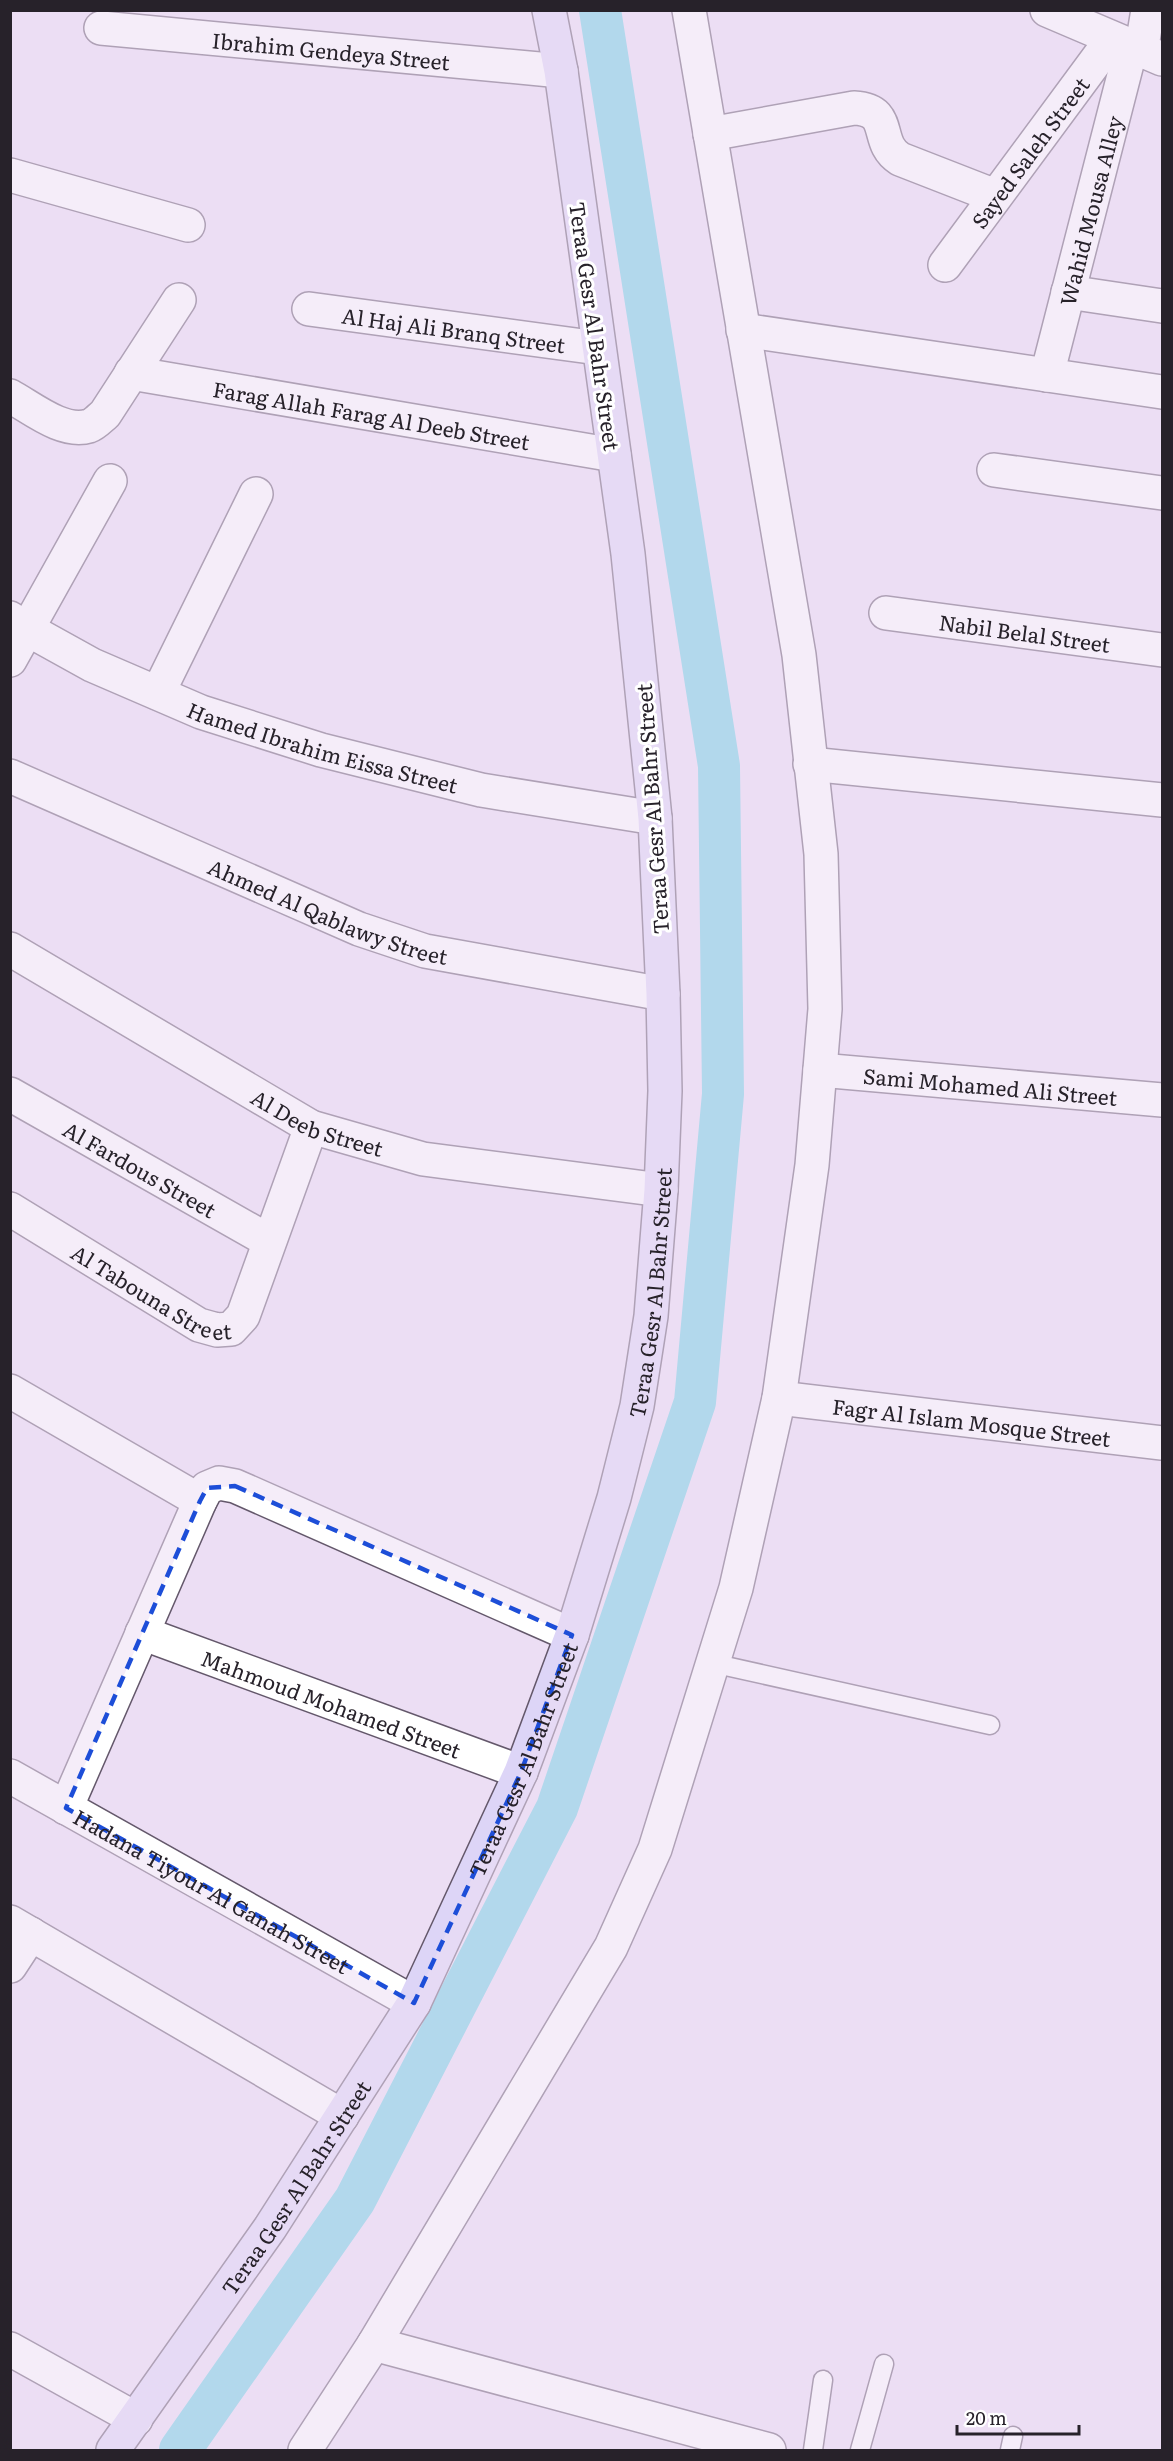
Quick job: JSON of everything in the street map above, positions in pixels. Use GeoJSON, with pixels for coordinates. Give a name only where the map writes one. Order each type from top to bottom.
{"type":"FeatureCollection","features":[{"type":"Feature","properties":{"kind":"street","name":"Teraa Gesr Al Bahr Street"},"geometry":{"type":"LineString","coordinates":[[113,2451],[270,2228],[414,2002],[521,1772],[572,1635],[614,1498],[637,1406],[651,1316],[662,1190],[665,1091],[656,818],[628,554],[561,71],[549,10]]}},
{"type":"Feature","properties":{"kind":"street"},"geometry":{"type":"LineString","coordinates":[[304,2451],[374,2344],[611,1947],[655,1849],[736,1588],[779,1398],[812,1165],[825,1009],[821,854],[799,655],[689,10]]}},
{"type":"Feature","properties":{"kind":"street"},"geometry":{"type":"LineString","coordinates":[[1047,10],[1137,50]]}},
{"type":"Feature","properties":{"kind":"street","name":"Wahid Mousa Alley"},"geometry":{"type":"LineString","coordinates":[[1047,375],[1068,292],[1148,10]]}},
{"type":"Feature","properties":{"kind":"street","name":"Ibrahim Gendeya Street"},"geometry":{"type":"LineString","coordinates":[[101,28],[561,71]]}},
{"type":"Feature","properties":{"kind":"street","name":"Sayed Saleh Street"},"geometry":{"type":"LineString","coordinates":[[945,265],[995,196],[1137,50]]}},
{"type":"Feature","properties":{"kind":"street"},"geometry":{"type":"LineString","coordinates":[[710,134],[854,108],[865,109],[875,113],[882,122],[886,146],[892,154],[995,196]]}},
{"type":"Feature","properties":{"kind":"street"},"geometry":{"type":"LineString","coordinates":[[10,175],[188,225]]}},
{"type":"Feature","properties":{"kind":"street"},"geometry":{"type":"LineString","coordinates":[[1068,292],[1162,306]]}},
{"type":"Feature","properties":{"kind":"street"},"geometry":{"type":"LineString","coordinates":[[10,396],[55,421],[72,427],[90,425],[105,414],[179,300]]}},
{"type":"Feature","properties":{"kind":"street","name":"Al Haj Ali Branq Street"},"geometry":{"type":"LineString","coordinates":[[309,309],[598,348]]}},
{"type":"Feature","properties":{"kind":"street"},"geometry":{"type":"LineString","coordinates":[[743,330],[1162,392]]}},
{"type":"Feature","properties":{"kind":"street","name":"Farag Allah Farag Al Deeb Street"},"geometry":{"type":"LineString","coordinates":[[131,373],[614,455]]}},
{"type":"Feature","properties":{"kind":"street"},"geometry":{"type":"LineString","coordinates":[[994,470],[1162,493]]}},
{"type":"Feature","properties":{"kind":"street"},"geometry":{"type":"LineString","coordinates":[[10,660],[19,624],[111,481]]}},
{"type":"Feature","properties":{"kind":"street"},"geometry":{"type":"LineString","coordinates":[[158,693],[256,494]]}},
{"type":"Feature","properties":{"kind":"street","name":"Nabil Belal Street"},"geometry":{"type":"LineString","coordinates":[[886,613],[1162,650]]}},
{"type":"Feature","properties":{"kind":"street","name":"Hamed Ibrahim Eissa Street"},"geometry":{"type":"LineString","coordinates":[[19,624],[92,665],[201,712],[321,750],[481,790],[656,818]]}},
{"type":"Feature","properties":{"kind":"street"},"geometry":{"type":"LineString","coordinates":[[810,764],[1162,800]]}},
{"type":"Feature","properties":{"kind":"street","name":"Ahmed Al Qablawy Street"},"geometry":{"type":"LineString","coordinates":[[10,776],[359,929],[425,951],[663,994]]}},
{"type":"Feature","properties":{"kind":"street","name":"Al Deeb Street"},"geometry":{"type":"LineString","coordinates":[[10,950],[311,1127],[423,1159],[662,1190]]}},
{"type":"Feature","properties":{"kind":"street","name":"Sami Mohamed Ali Street"},"geometry":{"type":"LineString","coordinates":[[820,1070],[1162,1100]]}},
{"type":"Feature","properties":{"kind":"street","name":"Al Fardous Street"},"geometry":{"type":"LineString","coordinates":[[10,1094],[269,1241]]}},
{"type":"Feature","properties":{"kind":"street","name":"Al Tabouna Street"},"geometry":{"type":"LineString","coordinates":[[10,1209],[199,1325],[217,1330],[231,1329],[243,1316],[311,1127]]}},
{"type":"Feature","properties":{"kind":"street"},"geometry":{"type":"LineString","coordinates":[[10,1391],[203,1495]]}},
{"type":"Feature","properties":{"kind":"street","name":"Fagr Al Islam Mosque Street"},"geometry":{"type":"LineString","coordinates":[[779,1398],[1162,1443]]}},
{"type":"Feature","properties":{"kind":"street"},"geometry":{"type":"LineString","coordinates":[[66,1808],[203,1495],[219,1483],[235,1486],[572,1635]]}},
{"type":"Feature","properties":{"kind":"street","name":"Mahmoud Mohamed Street"},"geometry":{"type":"LineString","coordinates":[[142,1633],[521,1772]]}},
{"type":"Feature","properties":{"kind":"street","name":"Hadana Tiyour Al Ganah Street"},"geometry":{"type":"LineString","coordinates":[[10,1776],[414,2002]]}},
{"type":"Feature","properties":{"kind":"street"},"geometry":{"type":"LineString","coordinates":[[10,1966],[21,1928],[342,2116]]}},
{"type":"Feature","properties":{"kind":"street"},"geometry":{"type":"LineString","coordinates":[[374,2344],[769,2451]]}},
{"type":"Feature","properties":{"kind":"street"},"geometry":{"type":"LineString","coordinates":[[10,2349],[136,2420]]}},
{"type":"Feature","properties":{"kind":"lane"},"geometry":{"type":"LineString","coordinates":[[712,1663],[990,1725]]}},
{"type":"Feature","properties":{"kind":"lane"},"geometry":{"type":"LineString","coordinates":[[860,2451],[884,2364]]}},
{"type":"Feature","properties":{"kind":"lane"},"geometry":{"type":"LineString","coordinates":[[813,2451],[823,2380]]}},
{"type":"Feature","properties":{"kind":"highlighted area"},"geometry":{"type":"Polygon","coordinates":[[[235,1486],[572,1635],[521,1772],[414,2003],[66,1808],[200,1501],[207,1488],[235,1486]]]}},
{"type":"Feature","properties":{"kind":"waterway"},"geometry":{"type":"LineString","coordinates":[[180,2450],[355,2200],[557,1808],[695,1402],[723,1094],[719,766],[600,10]]}}]}
